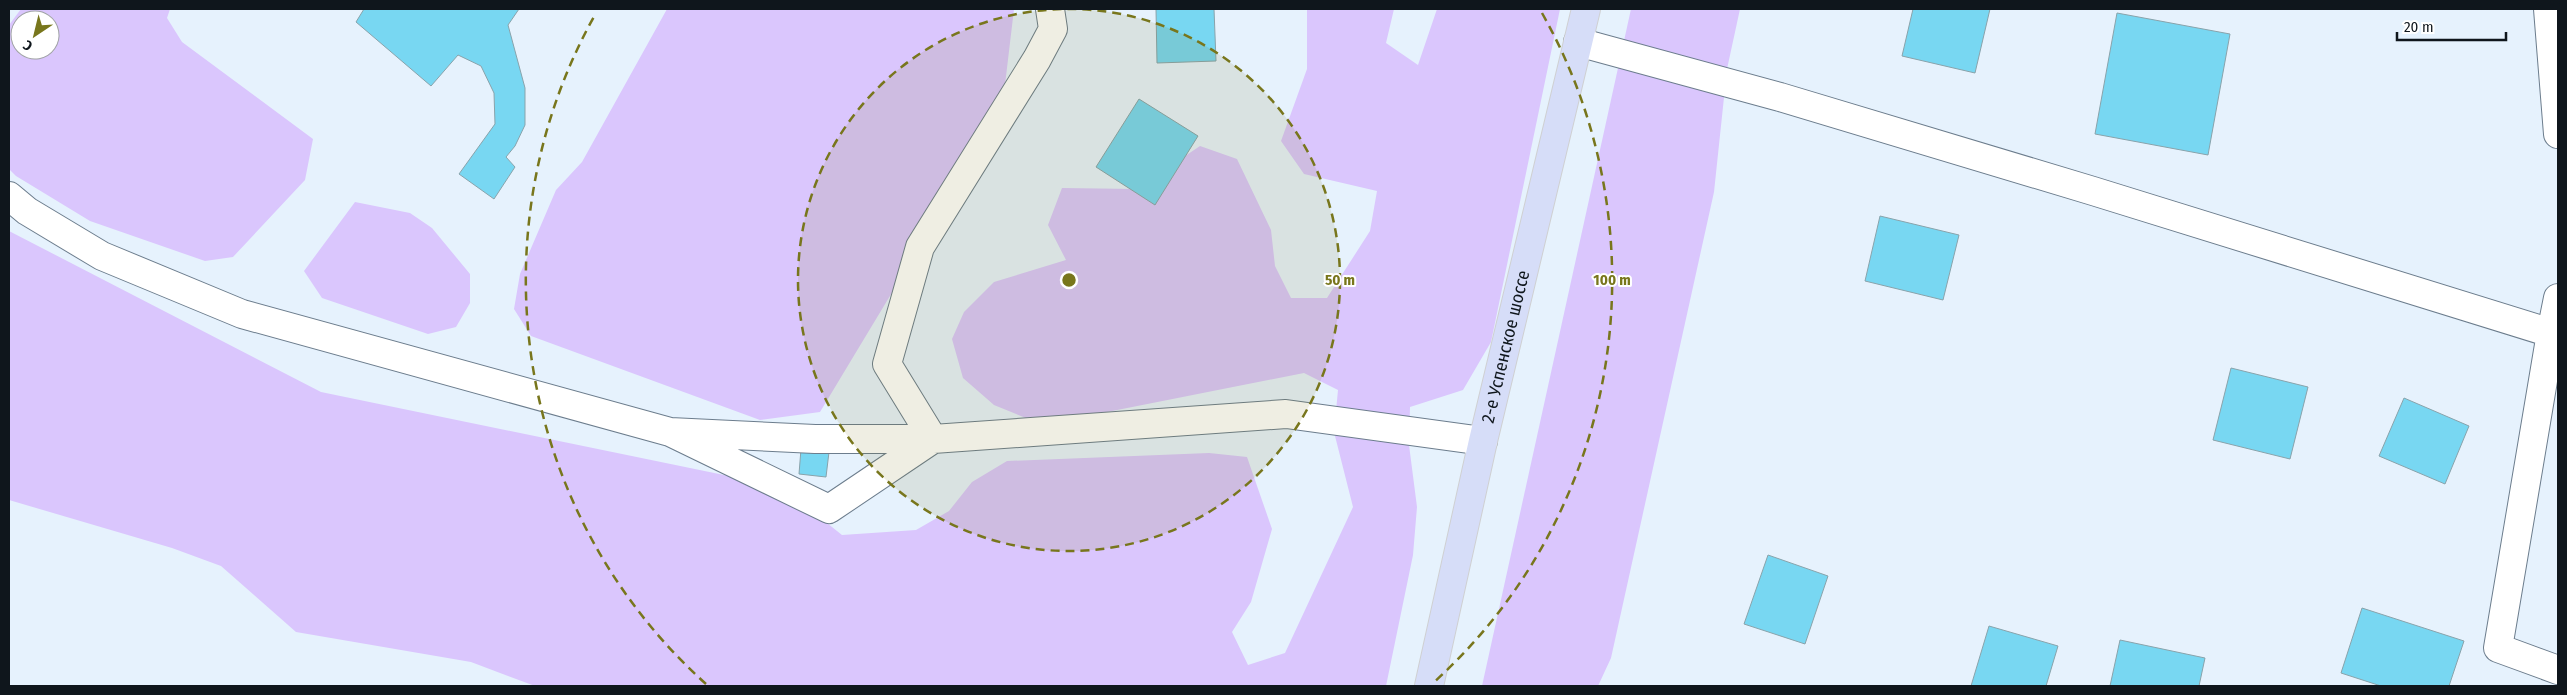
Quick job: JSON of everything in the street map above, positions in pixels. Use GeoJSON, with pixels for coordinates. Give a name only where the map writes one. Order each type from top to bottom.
{"type":"FeatureCollection","features":[{"type":"Feature","properties":{"kind":"main road","name":"2-е Успенское шоссе"},"geometry":{"type":"LineString","coordinates":[[1429,686],[1483,441],[1586,9]]}},
{"type":"Feature","properties":{"kind":"street"},"geometry":{"type":"LineString","coordinates":[[933,439],[887,364],[920,247],[1037,59],[1052,29],[1050,9]]}},
{"type":"Feature","properties":{"kind":"street"},"geometry":{"type":"LineString","coordinates":[[2548,9],[2558,134]]}},
{"type":"Feature","properties":{"kind":"street"},"geometry":{"type":"LineString","coordinates":[[1578,42],[1780,97],[2074,185],[2551,333]]}},
{"type":"Feature","properties":{"kind":"street"},"geometry":{"type":"LineString","coordinates":[[9,196],[27,211],[102,256],[242,314],[670,432],[830,509],[933,439]]}},
{"type":"Feature","properties":{"kind":"street"},"geometry":{"type":"LineString","coordinates":[[2558,298],[2498,648],[2558,670]]}},
{"type":"Feature","properties":{"kind":"street"},"geometry":{"type":"LineString","coordinates":[[670,432],[815,440],[933,439],[1286,414],[1483,441]]}},
{"type":"Feature","properties":{"kind":"shaded area"},"geometry":{"type":"Polygon","coordinates":[[[21,9],[170,9],[167,18],[182,42],[313,139],[305,180],[233,257],[205,261],[90,221],[16,176],[9,169],[9,25],[10,24],[10,60],[60,60],[60,10],[21,9]]]}},
{"type":"Feature","properties":{"kind":"shaded area"},"geometry":{"type":"Polygon","coordinates":[[[667,9],[1014,9],[1002,110],[820,412],[760,420],[531,336],[514,309],[520,274],[556,190],[582,162],[667,9]]]}},
{"type":"Feature","properties":{"kind":"shaded area"},"geometry":{"type":"Polygon","coordinates":[[[1307,9],[1394,9],[1386,43],[1418,65],[1437,9],[1560,9],[1491,342],[1463,390],[1410,407],[1409,445],[1417,507],[1413,555],[1386,686],[535,686],[471,662],[296,632],[221,566],[172,548],[9,500],[9,231],[321,392],[782,487],[842,535],[916,530],[949,511],[972,482],[1007,461],[1209,453],[1247,457],[1272,529],[1251,602],[1232,632],[1248,665],[1285,653],[1353,507],[1334,432],[1338,390],[1304,373],[1107,412],[1071,425],[1033,421],[994,405],[963,378],[952,339],[964,312],[994,282],[1066,260],[1048,225],[1062,188],[1136,189],[1200,146],[1237,159],[1271,230],[1275,266],[1291,298],[1327,298],[1370,231],[1377,191],[1304,174],[1281,141],[1307,69],[1307,9]]]}},
{"type":"Feature","properties":{"kind":"shaded area"},"geometry":{"type":"Polygon","coordinates":[[[1631,9],[1740,9],[1727,69],[1714,192],[1611,658],[1598,686],[1482,686],[1631,9]]]}},
{"type":"Feature","properties":{"kind":"shaded area"},"geometry":{"type":"Polygon","coordinates":[[[355,202],[410,213],[432,228],[470,274],[470,303],[456,327],[428,334],[322,298],[304,271],[355,202]]]}},
{"type":"Feature","properties":{"kind":"building"},"geometry":{"type":"Polygon","coordinates":[[[364,9],[519,9],[508,25],[525,88],[525,125],[515,146],[506,157],[515,167],[494,199],[459,174],[495,124],[494,93],[481,66],[458,55],[431,86],[356,22],[364,9]]]}},
{"type":"Feature","properties":{"kind":"building"},"geometry":{"type":"Polygon","coordinates":[[[1156,9],[1214,9],[1216,61],[1157,63],[1156,9]]]}},
{"type":"Feature","properties":{"kind":"building"},"geometry":{"type":"Polygon","coordinates":[[[1913,9],[1990,9],[1975,73],[1902,56],[1913,9]]]}},
{"type":"Feature","properties":{"kind":"building"},"geometry":{"type":"Polygon","coordinates":[[[2117,13],[2230,34],[2208,155],[2095,134],[2117,13]]]}},
{"type":"Feature","properties":{"kind":"building"},"geometry":{"type":"Polygon","coordinates":[[[1139,99],[1198,136],[1155,205],[1096,167],[1139,99]]]}},
{"type":"Feature","properties":{"kind":"building"},"geometry":{"type":"Polygon","coordinates":[[[1880,216],[1959,235],[1943,300],[1865,281],[1880,216]]]}},
{"type":"Feature","properties":{"kind":"building"},"geometry":{"type":"Polygon","coordinates":[[[2231,368],[2308,387],[2290,459],[2213,440],[2231,368]]]}},
{"type":"Feature","properties":{"kind":"building"},"geometry":{"type":"Polygon","coordinates":[[[2404,398],[2469,426],[2445,484],[2379,456],[2404,398]]]}},
{"type":"Feature","properties":{"kind":"building"},"geometry":{"type":"Polygon","coordinates":[[[801,449],[829,452],[826,477],[799,474],[801,449]]]}},
{"type":"Feature","properties":{"kind":"building"},"geometry":{"type":"Polygon","coordinates":[[[1768,555],[1828,576],[1805,644],[1744,624],[1768,555]]]}},
{"type":"Feature","properties":{"kind":"building"},"geometry":{"type":"Polygon","coordinates":[[[2362,608],[2464,641],[2449,686],[2381,686],[2341,673],[2362,608]]]}},
{"type":"Feature","properties":{"kind":"building"},"geometry":{"type":"Polygon","coordinates":[[[1989,626],[2058,646],[2046,686],[1971,686],[1989,626]]]}},
{"type":"Feature","properties":{"kind":"building"},"geometry":{"type":"Polygon","coordinates":[[[2120,640],[2205,658],[2199,686],[2110,686],[2120,640]]]}}]}
